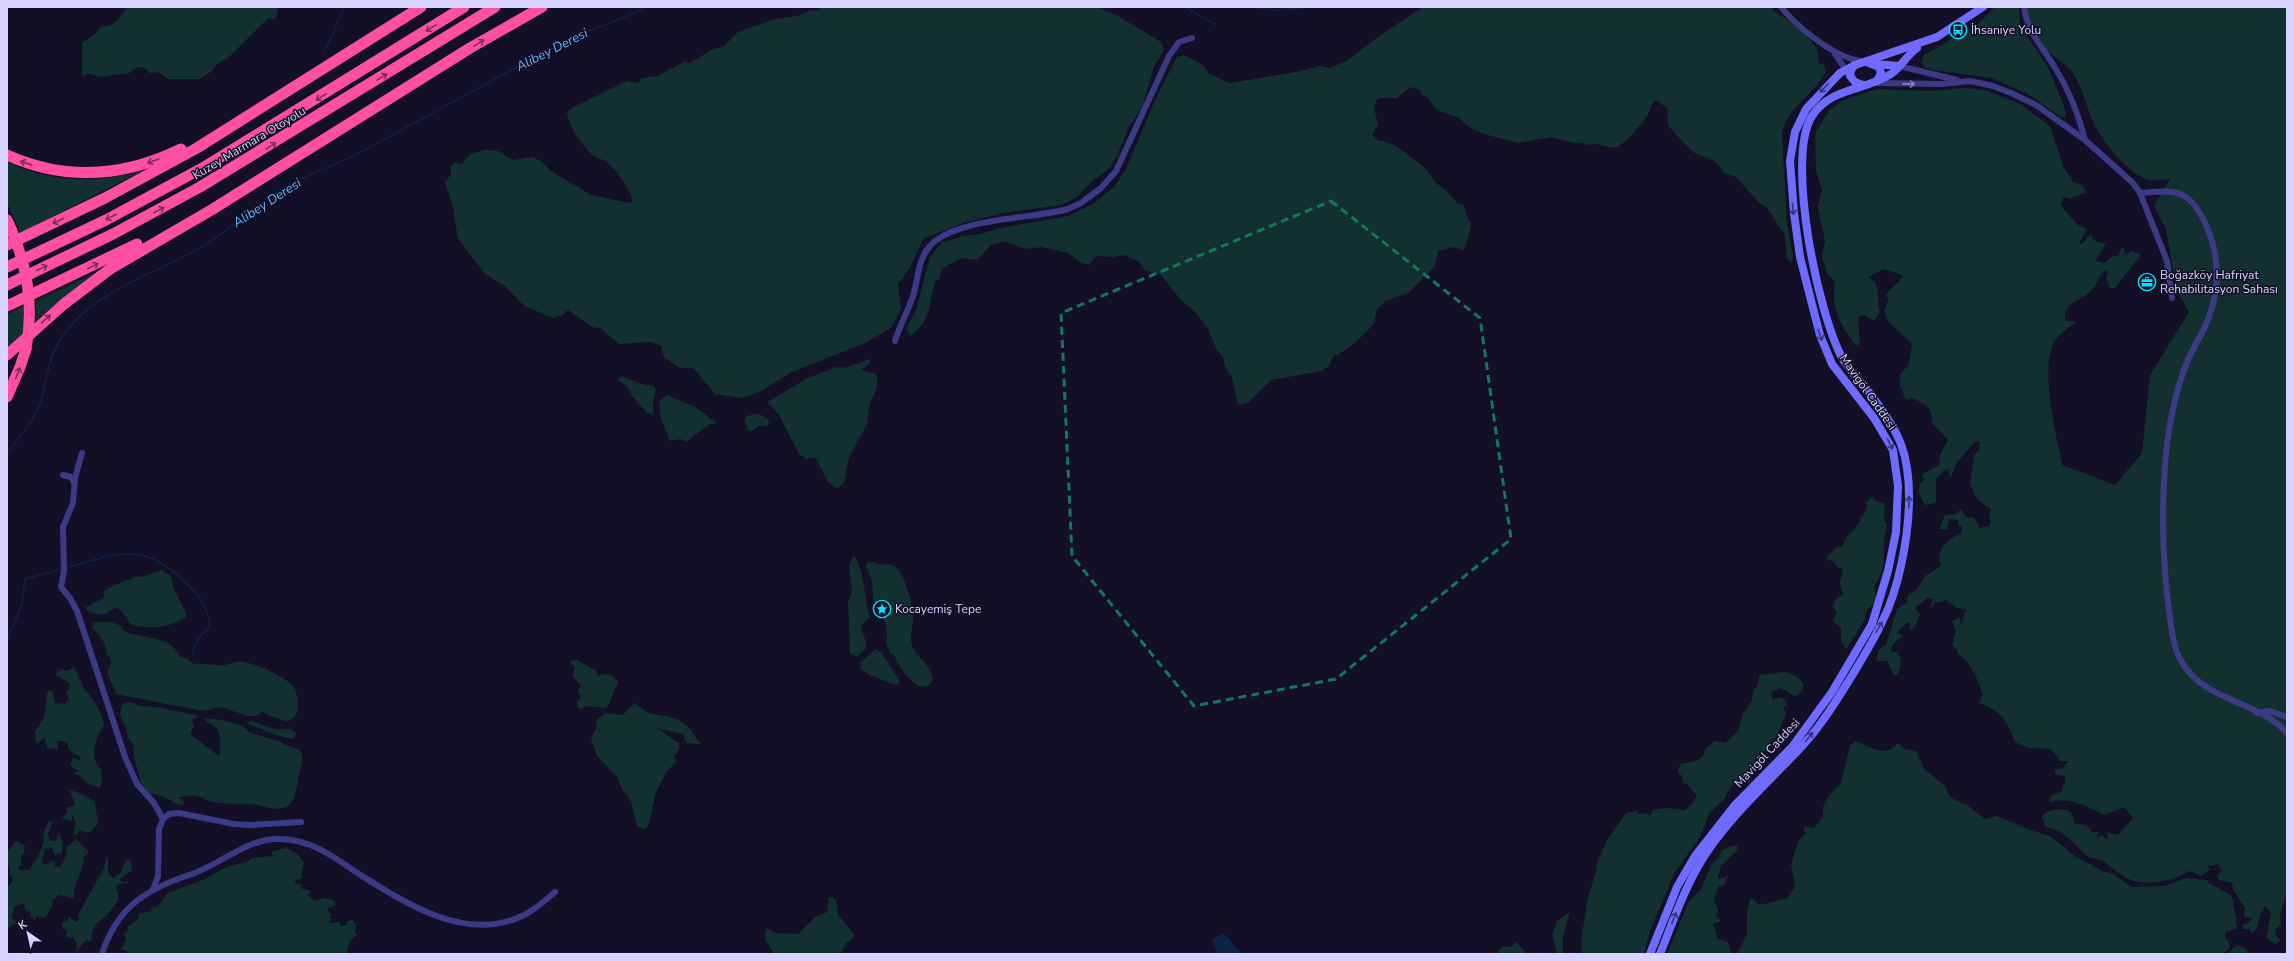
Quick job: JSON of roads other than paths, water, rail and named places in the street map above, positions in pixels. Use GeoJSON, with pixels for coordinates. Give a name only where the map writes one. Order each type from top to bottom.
{"type":"FeatureCollection","features":[{"type":"Feature","properties":{"kind":"highway"},"geometry":{"type":"LineString","coordinates":[[7,245],[158,170],[250,116],[421,7]]}},
{"type":"Feature","properties":{"kind":"highway","name":"Kuzey Marmara Otoyolu"},"geometry":{"type":"LineString","coordinates":[[7,267],[106,220],[206,166],[464,7]]}},
{"type":"Feature","properties":{"kind":"highway","name":"Kuzey Marmara Otoyolu"},"geometry":{"type":"LineString","coordinates":[[7,285],[139,221],[224,174],[495,7]]}},
{"type":"Feature","properties":{"kind":"highway"},"geometry":{"type":"LineString","coordinates":[[7,354],[64,304],[110,269],[268,174],[470,48],[542,7]]}},
{"type":"Feature","properties":{"kind":"highway"},"geometry":{"type":"LineString","coordinates":[[7,155],[37,167],[74,174],[102,173],[127,169],[161,158],[192,143],[302,78],[322,69]]}},
{"type":"Feature","properties":{"kind":"highway"},"geometry":{"type":"LineString","coordinates":[[7,306],[120,253],[268,174]]}},
{"type":"Feature","properties":{"kind":"highway"},"geometry":{"type":"LineString","coordinates":[[7,397],[26,349],[30,315],[25,268],[9,225]]}},
{"type":"Feature","properties":{"kind":"main road","name":"Mavigöl Caddesi"},"geometry":{"type":"LineString","coordinates":[[1650,954],[1677,887],[1695,856],[1735,805],[1792,747],[1832,692],[1872,624],[1888,571],[1896,532],[1898,486],[1893,450],[1874,418],[1832,364],[1824,346],[1800,257],[1794,213],[1790,160],[1795,132],[1806,109],[1813,100],[1848,73],[1855,65],[1871,63],[1926,42],[1951,29],[1982,7]]}},
{"type":"Feature","properties":{"kind":"main road","name":"Mavigöl Caddesi"},"geometry":{"type":"LineString","coordinates":[[1660,954],[1689,884],[1706,853],[1746,802],[1804,744],[1844,688],[1883,621],[1900,568],[1907,529],[1909,505],[1909,476],[1904,447],[1885,414],[1844,360],[1833,337],[1812,254],[1805,203],[1802,157],[1805,136],[1811,117],[1822,104],[1835,96],[1890,74],[1906,57],[1926,42]]}},
{"type":"Feature","properties":{"kind":"main road"},"geometry":{"type":"LineString","coordinates":[[1871,63],[1899,66]]}},
{"type":"Feature","properties":{"kind":"main road"},"geometry":{"type":"LineString","coordinates":[[1848,73],[1855,82],[1871,82],[1881,70],[1871,63]]}},
{"type":"Feature","properties":{"kind":"street"},"geometry":{"type":"LineString","coordinates":[[1781,7],[1795,22],[1834,53],[1846,58],[1871,63]]}},
{"type":"Feature","properties":{"kind":"street"},"geometry":{"type":"LineString","coordinates":[[2024,7],[2028,27],[2060,78],[2079,119],[2085,140]]}},
{"type":"Feature","properties":{"kind":"street"},"geometry":{"type":"LineString","coordinates":[[895,341],[913,296],[920,264],[929,247],[940,238],[962,229],[1068,209],[1101,188],[1116,171],[1170,56],[1180,42],[1192,38]]}},
{"type":"Feature","properties":{"kind":"street"},"geometry":{"type":"LineString","coordinates":[[1834,53],[1848,73]]}},
{"type":"Feature","properties":{"kind":"street"},"geometry":{"type":"LineString","coordinates":[[1906,57],[1914,71]]}},
{"type":"Feature","properties":{"kind":"street"},"geometry":{"type":"LineString","coordinates":[[1899,66],[1914,71],[1993,86],[2026,100],[2085,140],[2133,183],[2140,193],[2167,261],[2172,298]]}},
{"type":"Feature","properties":{"kind":"street"},"geometry":{"type":"LineString","coordinates":[[1871,82],[1943,84],[1961,81]]}},
{"type":"Feature","properties":{"kind":"street"},"geometry":{"type":"LineString","coordinates":[[2140,193],[2170,190],[2185,195],[2190,199],[2200,213],[2210,235],[2218,270],[2212,309],[2182,374],[2168,438],[2164,498],[2165,556],[2168,603],[2173,638],[2180,658],[2188,672],[2199,683],[2278,724],[2287,733]]}},
{"type":"Feature","properties":{"kind":"street"},"geometry":{"type":"LineString","coordinates":[[82,453],[74,484],[71,508],[64,527],[64,571],[61,587],[70,598],[77,611],[125,757],[136,784],[154,803],[163,819]]}},
{"type":"Feature","properties":{"kind":"street"},"geometry":{"type":"LineString","coordinates":[[63,475],[71,477],[74,484]]}},
{"type":"Feature","properties":{"kind":"street"},"geometry":{"type":"LineString","coordinates":[[2257,713],[2270,711],[2287,717]]}},
{"type":"Feature","properties":{"kind":"street"},"geometry":{"type":"LineString","coordinates":[[153,890],[158,876],[159,829],[163,819],[169,814],[178,813],[240,824],[278,825],[301,822]]}},
{"type":"Feature","properties":{"kind":"street"},"geometry":{"type":"LineString","coordinates":[[102,954],[107,937],[119,917],[132,903],[153,890],[209,867],[259,841],[278,838],[304,842],[319,848],[416,907],[451,922],[466,926],[478,926],[513,920],[527,914],[555,892]]}},
{"type":"Feature","properties":{"kind":"water"},"geometry":{"type":"Polygon","coordinates":[[[1222,934],[1226,935],[1242,954],[1218,954],[1212,939],[1222,934]]]}},
{"type":"Feature","properties":{"kind":"waterway"},"geometry":{"type":"LineString","coordinates":[[324,53],[344,7]]}},
{"type":"Feature","properties":{"kind":"waterway","name":"Alibey Deresi"},"geometry":{"type":"LineString","coordinates":[[7,454],[31,421],[39,407],[51,359],[59,342],[73,323],[100,300],[116,290],[210,242],[264,201],[287,186],[357,154],[567,41],[645,7]]}},
{"type":"Feature","properties":{"kind":"waterway"},"geometry":{"type":"LineString","coordinates":[[1185,7],[1216,25]]}},
{"type":"Feature","properties":{"kind":"waterway"},"geometry":{"type":"LineString","coordinates":[[1251,7],[1277,10],[1314,7]]}},
{"type":"Feature","properties":{"kind":"waterway"},"geometry":{"type":"LineString","coordinates":[[65,568],[103,558],[132,554],[146,556],[160,562],[175,573],[191,588],[202,601],[207,611],[209,628],[198,640],[192,655]]}},
{"type":"Feature","properties":{"kind":"waterway","name":"Alibey Deresi"},"geometry":{"type":"LineString","coordinates":[[7,640],[22,604],[25,579],[62,569]]}},
{"type":"Feature","properties":{"kind":"place","name":"İhsaniye Yolu"},"geometry":{"type":"Point","coordinates":[1958,30]}},
{"type":"Feature","properties":{"kind":"place","name":"Boğazköy Hafriyat Rehabilitasyon Sahası"},"geometry":{"type":"Point","coordinates":[2147,282]}},
{"type":"Feature","properties":{"kind":"place","name":"Kocayemiş Tepe"},"geometry":{"type":"Point","coordinates":[882,609]}}]}
